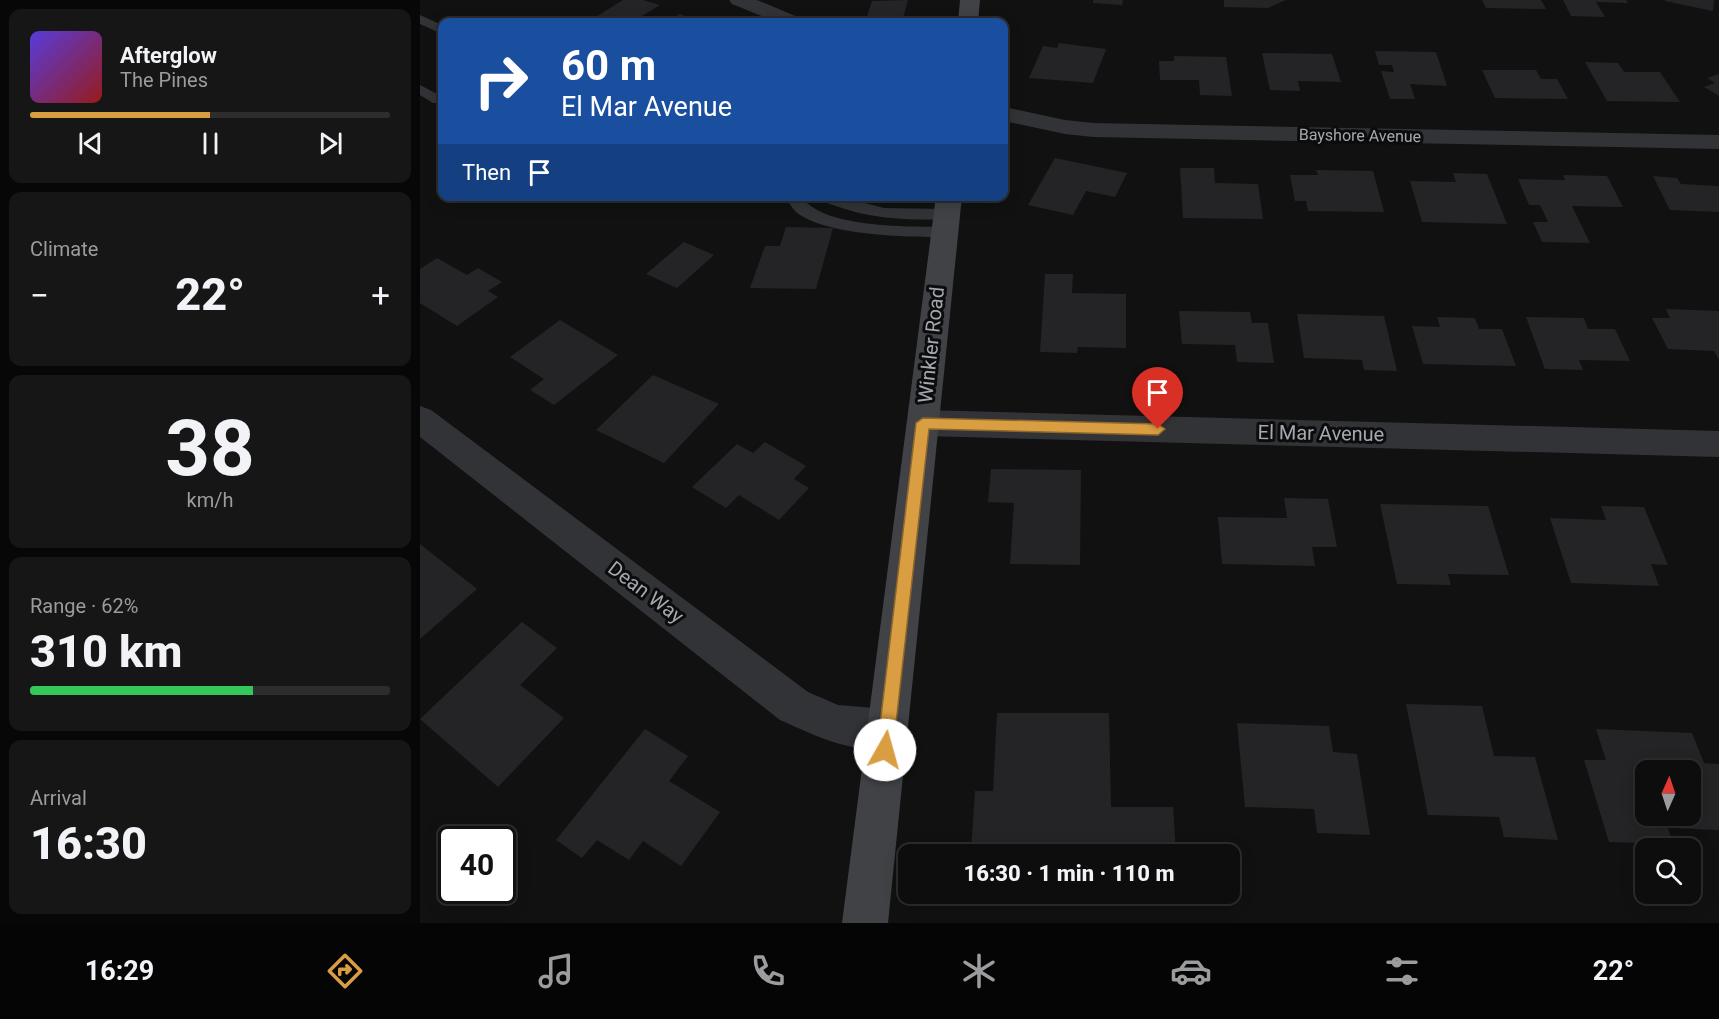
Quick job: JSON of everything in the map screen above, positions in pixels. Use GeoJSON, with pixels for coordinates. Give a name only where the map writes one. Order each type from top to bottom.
{"type":"FeatureCollection","features":[{"type":"Feature","properties":{"kind":"street"},"geometry":{"type":"LineString","coordinates":[[739,0],[784,18]]}},
{"type":"Feature","properties":{"kind":"street"},"geometry":{"type":"LineString","coordinates":[[968,18],[970,0]]}},
{"type":"Feature","properties":{"kind":"street","name":"Bayshore Avenue"},"geometry":{"type":"LineString","coordinates":[[1008,115],[1065,127],[1094,130],[1719,142]]}},
{"type":"Feature","properties":{"kind":"street","name":"Winkler Road"},"geometry":{"type":"LineString","coordinates":[[865,923],[946,214]]}},
{"type":"Feature","properties":{"kind":"street","name":"Dean Way"},"geometry":{"type":"LineString","coordinates":[[420,419],[794,706],[838,724],[888,729]]}},
{"type":"Feature","properties":{"kind":"street","name":"El Mar Avenue"},"geometry":{"type":"LineString","coordinates":[[923,423],[1719,444]]}},
{"type":"Feature","properties":{"kind":"lane"},"geometry":{"type":"LineString","coordinates":[[420,19],[438,28]]}},
{"type":"Feature","properties":{"kind":"lane"},"geometry":{"type":"LineString","coordinates":[[420,89],[438,100]]}},
{"type":"Feature","properties":{"kind":"lane"},"geometry":{"type":"LineString","coordinates":[[793,201],[807,211],[854,227],[880,230],[946,214]]}},
{"type":"Feature","properties":{"kind":"lane"},"geometry":{"type":"LineString","coordinates":[[834,201],[849,208],[879,214],[946,214]]}},
{"type":"Feature","properties":{"kind":"building"},"geometry":{"type":"Polygon","coordinates":[[[623,0],[643,0],[660,5],[639,18],[628,16],[625,18],[594,18],[623,0]]]}},
{"type":"Feature","properties":{"kind":"building"},"geometry":{"type":"Polygon","coordinates":[[[908,0],[903,18],[866,18],[872,1],[908,0]]]}},
{"type":"Feature","properties":{"kind":"building"},"geometry":{"type":"Polygon","coordinates":[[[1093,0],[1123,0],[1122,5],[1093,3],[1093,0]]]}},
{"type":"Feature","properties":{"kind":"building"},"geometry":{"type":"Polygon","coordinates":[[[1224,0],[1286,0],[1268,8],[1224,7],[1224,0]]]}},
{"type":"Feature","properties":{"kind":"building"},"geometry":{"type":"Polygon","coordinates":[[[1482,0],[1541,0],[1546,9],[1486,8],[1482,0]]]}},
{"type":"Feature","properties":{"kind":"building"},"geometry":{"type":"Polygon","coordinates":[[[1563,0],[1626,0],[1628,3],[1596,2],[1605,17],[1571,16],[1563,0]]]}},
{"type":"Feature","properties":{"kind":"building"},"geometry":{"type":"Polygon","coordinates":[[[1714,0],[1713,11],[1665,1],[1714,0]]]}},
{"type":"Feature","properties":{"kind":"building"},"geometry":{"type":"Polygon","coordinates":[[[680,14],[690,18],[672,18],[680,14]]]}},
{"type":"Feature","properties":{"kind":"building"},"geometry":{"type":"Polygon","coordinates":[[[1059,43],[1106,49],[1093,83],[1029,78],[1043,46],[1057,48],[1059,43]]]}},
{"type":"Feature","properties":{"kind":"building"},"geometry":{"type":"Polygon","coordinates":[[[1375,51],[1436,52],[1447,86],[1410,84],[1415,99],[1390,99],[1381,71],[1394,72],[1392,65],[1379,65],[1375,51]]]}},
{"type":"Feature","properties":{"kind":"building"},"geometry":{"type":"Polygon","coordinates":[[[1262,53],[1332,54],[1341,82],[1298,81],[1300,91],[1270,90],[1262,53]]]}},
{"type":"Feature","properties":{"kind":"building"},"geometry":{"type":"Polygon","coordinates":[[[1174,56],[1226,57],[1232,96],[1200,95],[1199,80],[1160,80],[1159,61],[1174,61],[1174,56]]]}},
{"type":"Feature","properties":{"kind":"building"},"geometry":{"type":"Polygon","coordinates":[[[1585,62],[1618,63],[1624,72],[1660,72],[1680,102],[1607,101],[1585,62]]]}},
{"type":"Feature","properties":{"kind":"building"},"geometry":{"type":"Polygon","coordinates":[[[1482,70],[1536,70],[1541,79],[1557,79],[1568,99],[1495,98],[1482,70]]]}},
{"type":"Feature","properties":{"kind":"building"},"geometry":{"type":"Polygon","coordinates":[[[1719,74],[1719,96],[1704,87],[1715,83],[1707,78],[1719,74]]]}},
{"type":"Feature","properties":{"kind":"building"},"geometry":{"type":"Polygon","coordinates":[[[1055,158],[1127,173],[1115,197],[1086,191],[1073,215],[1028,205],[1055,158]]]}},
{"type":"Feature","properties":{"kind":"building"},"geometry":{"type":"Polygon","coordinates":[[[1180,168],[1214,168],[1215,183],[1258,184],[1263,219],[1183,218],[1180,168]]]}},
{"type":"Feature","properties":{"kind":"building"},"geometry":{"type":"Polygon","coordinates":[[[1316,170],[1373,171],[1384,212],[1308,211],[1306,201],[1295,201],[1290,175],[1318,175],[1316,170]]]}},
{"type":"Feature","properties":{"kind":"building"},"geometry":{"type":"Polygon","coordinates":[[[1453,173],[1487,174],[1507,224],[1422,222],[1410,181],[1456,182],[1453,173]]]}},
{"type":"Feature","properties":{"kind":"building"},"geometry":{"type":"Polygon","coordinates":[[[1563,175],[1607,176],[1623,207],[1572,206],[1590,243],[1542,242],[1533,222],[1548,222],[1540,205],[1529,205],[1518,179],[1565,180],[1563,175]]]}},
{"type":"Feature","properties":{"kind":"building"},"geometry":{"type":"Polygon","coordinates":[[[1653,176],[1677,178],[1681,184],[1719,186],[1719,212],[1670,210],[1653,176]]]}},
{"type":"Feature","properties":{"kind":"building"},"geometry":{"type":"Polygon","coordinates":[[[786,227],[833,228],[816,289],[750,288],[765,246],[780,246],[786,227]]]}},
{"type":"Feature","properties":{"kind":"building"},"geometry":{"type":"Polygon","coordinates":[[[684,242],[714,255],[677,288],[646,274],[684,242]]]}},
{"type":"Feature","properties":{"kind":"building"},"geometry":{"type":"Polygon","coordinates":[[[437,258],[467,275],[478,268],[502,282],[488,291],[498,297],[457,326],[420,303],[420,269],[437,258]]]}},
{"type":"Feature","properties":{"kind":"building"},"geometry":{"type":"Polygon","coordinates":[[[1045,274],[1073,274],[1072,293],[1126,294],[1126,348],[1078,347],[1077,353],[1040,352],[1045,274]]]}},
{"type":"Feature","properties":{"kind":"building"},"geometry":{"type":"Polygon","coordinates":[[[1666,309],[1719,311],[1719,360],[1714,351],[1668,349],[1652,318],[1670,318],[1666,309]]]}},
{"type":"Feature","properties":{"kind":"building"},"geometry":{"type":"Polygon","coordinates":[[[1179,311],[1250,312],[1252,323],[1268,323],[1274,363],[1237,362],[1235,345],[1182,344],[1179,311]]]}},
{"type":"Feature","properties":{"kind":"building"},"geometry":{"type":"Polygon","coordinates":[[[1297,314],[1384,316],[1397,371],[1364,370],[1362,360],[1304,358],[1297,314]]]}},
{"type":"Feature","properties":{"kind":"building"},"geometry":{"type":"Polygon","coordinates":[[[1437,317],[1475,318],[1479,329],[1502,329],[1516,366],[1423,364],[1412,326],[1440,327],[1437,317]]]}},
{"type":"Feature","properties":{"kind":"building"},"geometry":{"type":"Polygon","coordinates":[[[1526,317],[1584,318],[1588,329],[1615,329],[1630,361],[1579,360],[1583,370],[1545,369],[1526,317]]]}},
{"type":"Feature","properties":{"kind":"building"},"geometry":{"type":"Polygon","coordinates":[[[560,320],[618,355],[554,405],[530,390],[544,379],[510,357],[560,320]]]}},
{"type":"Feature","properties":{"kind":"building"},"geometry":{"type":"Polygon","coordinates":[[[653,375],[719,404],[664,463],[596,430],[653,375]]]}},
{"type":"Feature","properties":{"kind":"building"},"geometry":{"type":"Polygon","coordinates":[[[765,442],[806,466],[794,479],[809,488],[779,520],[739,495],[726,508],[692,487],[737,444],[753,453],[765,442]]]}},
{"type":"Feature","properties":{"kind":"building"},"geometry":{"type":"Polygon","coordinates":[[[991,469],[1081,470],[1080,565],[1010,564],[1014,503],[988,502],[991,469]]]}},
{"type":"Feature","properties":{"kind":"building"},"geometry":{"type":"Polygon","coordinates":[[[1284,498],[1328,499],[1337,547],[1312,547],[1315,566],[1222,564],[1218,517],[1287,518],[1284,498]]]}},
{"type":"Feature","properties":{"kind":"building"},"geometry":{"type":"Polygon","coordinates":[[[1380,504],[1488,506],[1509,575],[1448,574],[1451,585],[1397,584],[1380,504]]]}},
{"type":"Feature","properties":{"kind":"building"},"geometry":{"type":"Polygon","coordinates":[[[1601,506],[1644,507],[1668,565],[1651,564],[1659,586],[1571,583],[1550,518],[1606,520],[1601,506]]]}},
{"type":"Feature","properties":{"kind":"building"},"geometry":{"type":"Polygon","coordinates":[[[420,544],[477,589],[420,639],[420,544]]]}},
{"type":"Feature","properties":{"kind":"building"},"geometry":{"type":"Polygon","coordinates":[[[522,622],[557,648],[520,685],[564,718],[498,787],[420,719],[522,622]]]}},
{"type":"Feature","properties":{"kind":"building"},"geometry":{"type":"Polygon","coordinates":[[[1406,704],[1482,706],[1494,756],[1535,757],[1558,840],[1504,837],[1499,817],[1428,815],[1406,704]]]}},
{"type":"Feature","properties":{"kind":"building"},"geometry":{"type":"Polygon","coordinates":[[[997,713],[1109,713],[1111,807],[1173,807],[1175,844],[971,844],[975,791],[993,791],[997,713]]]}},
{"type":"Feature","properties":{"kind":"building"},"geometry":{"type":"Polygon","coordinates":[[[1237,723],[1329,726],[1333,752],[1357,754],[1370,835],[1317,833],[1314,809],[1245,807],[1237,723]]]}},
{"type":"Feature","properties":{"kind":"building"},"geometry":{"type":"Polygon","coordinates":[[[645,729],[688,756],[669,781],[720,812],[681,866],[643,841],[629,860],[597,840],[582,858],[556,840],[645,729]]]}},
{"type":"Feature","properties":{"kind":"building"},"geometry":{"type":"Polygon","coordinates":[[[1596,729],[1692,733],[1704,763],[1719,764],[1719,830],[1668,828],[1671,838],[1635,838],[1635,843],[1609,842],[1584,760],[1606,760],[1596,729]]]}},
{"type":"Feature","properties":{"kind":"route"},"geometry":{"type":"LineString","coordinates":[[885,750],[923,423],[1158,429]]}}]}
